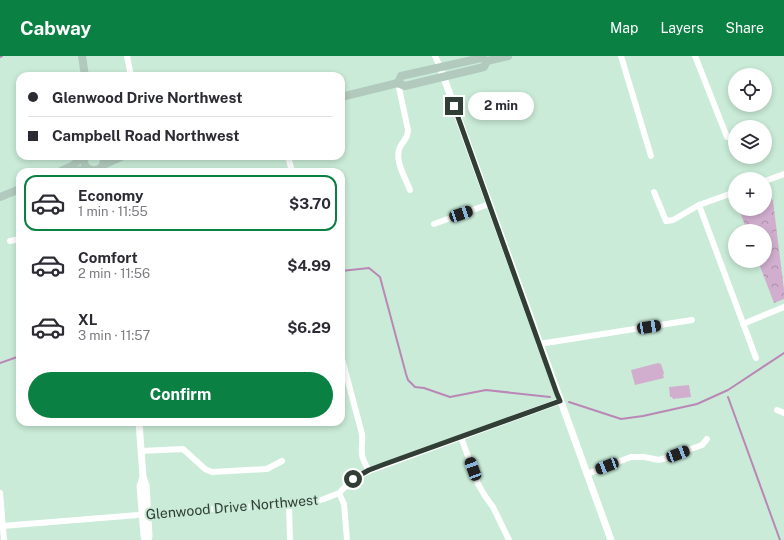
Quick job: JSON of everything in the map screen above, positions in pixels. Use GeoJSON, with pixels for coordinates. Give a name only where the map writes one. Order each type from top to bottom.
{"type":"FeatureCollection","features":[{"type":"Feature","properties":{"kind":"main road"},"geometry":{"type":"LineString","coordinates":[[82,56],[84,72]]}},
{"type":"Feature","properties":{"kind":"main road"},"geometry":{"type":"LineString","coordinates":[[398,83],[401,76],[481,58],[487,61],[508,56]]}},
{"type":"Feature","properties":{"kind":"main road"},"geometry":{"type":"LineString","coordinates":[[345,96],[398,83],[405,86],[484,67],[487,61]]}},
{"type":"Feature","properties":{"kind":"main road"},"geometry":{"type":"LineString","coordinates":[[66,168],[79,160]]}},
{"type":"Feature","properties":{"kind":"main road"},"geometry":{"type":"LineString","coordinates":[[102,168],[112,160]]}},
{"type":"Feature","properties":{"kind":"main road"},"geometry":{"type":"LineString","coordinates":[[0,197],[16,191]]}},
{"type":"Feature","properties":{"kind":"street"},"geometry":{"type":"LineString","coordinates":[[127,56],[130,72]]}},
{"type":"Feature","properties":{"kind":"street"},"geometry":{"type":"LineString","coordinates":[[435,56],[611,540]]}},
{"type":"Feature","properties":{"kind":"street"},"geometry":{"type":"LineString","coordinates":[[620,56],[651,156]]}},
{"type":"Feature","properties":{"kind":"street"},"geometry":{"type":"LineString","coordinates":[[695,56],[727,137]]}},
{"type":"Feature","properties":{"kind":"street"},"geometry":{"type":"LineString","coordinates":[[398,83],[408,130],[408,136],[398,154],[399,163],[410,190]]}},
{"type":"Feature","properties":{"kind":"street"},"geometry":{"type":"LineString","coordinates":[[772,178],[784,174]]}},
{"type":"Feature","properties":{"kind":"street"},"geometry":{"type":"LineString","coordinates":[[654,192],[666,221],[673,220],[699,205],[728,195]]}},
{"type":"Feature","properties":{"kind":"street"},"geometry":{"type":"LineString","coordinates":[[434,224],[489,204]]}},
{"type":"Feature","properties":{"kind":"street"},"geometry":{"type":"LineString","coordinates":[[699,205],[756,358]]}},
{"type":"Feature","properties":{"kind":"street"},"geometry":{"type":"LineString","coordinates":[[10,241],[16,240]]}},
{"type":"Feature","properties":{"kind":"street"},"geometry":{"type":"LineString","coordinates":[[743,324],[784,307]]}},
{"type":"Feature","properties":{"kind":"street"},"geometry":{"type":"LineString","coordinates":[[540,344],[692,320]]}},
{"type":"Feature","properties":{"kind":"street"},"geometry":{"type":"LineString","coordinates":[[345,370],[362,434],[363,460],[369,470]]}},
{"type":"Feature","properties":{"kind":"street","name":"Glenwood Drive Northwest"},"geometry":{"type":"LineString","coordinates":[[2,526],[225,508],[311,503],[339,493],[353,479],[369,470],[560,401]]}},
{"type":"Feature","properties":{"kind":"street"},"geometry":{"type":"LineString","coordinates":[[777,410],[784,413]]}},
{"type":"Feature","properties":{"kind":"street"},"geometry":{"type":"LineString","coordinates":[[139,426],[143,477],[140,486],[145,515],[144,536],[146,540]]}},
{"type":"Feature","properties":{"kind":"street"},"geometry":{"type":"LineString","coordinates":[[461,436],[478,484],[493,507],[509,540]]}},
{"type":"Feature","properties":{"kind":"street"},"geometry":{"type":"LineString","coordinates":[[586,474],[631,457],[659,460],[666,458],[702,445],[707,439]]}},
{"type":"Feature","properties":{"kind":"street"},"geometry":{"type":"LineString","coordinates":[[141,451],[183,449],[205,469],[212,472],[267,469],[282,461]]}},
{"type":"Feature","properties":{"kind":"street"},"geometry":{"type":"LineString","coordinates":[[0,493],[4,540]]}},
{"type":"Feature","properties":{"kind":"street"},"geometry":{"type":"LineString","coordinates":[[339,493],[344,504],[347,540]]}},
{"type":"Feature","properties":{"kind":"street"},"geometry":{"type":"LineString","coordinates":[[289,505],[290,540]]}},
{"type":"Feature","properties":{"kind":"green space"},"geometry":{"type":"Polygon","coordinates":[[[772,199],[784,299],[774,303],[761,268],[772,268],[772,224],[744,224],[742,216],[772,216],[772,199]]]}},
{"type":"Feature","properties":{"kind":"green space"},"geometry":{"type":"Polygon","coordinates":[[[658,363],[661,364],[664,378],[635,385],[631,370],[658,363]]]}},
{"type":"Feature","properties":{"kind":"green space"},"geometry":{"type":"Polygon","coordinates":[[[689,385],[691,397],[673,399],[670,397],[669,387],[689,385]]]}},
{"type":"Feature","properties":{"kind":"waterway"},"geometry":{"type":"LineString","coordinates":[[345,271],[369,268],[380,277],[406,374],[408,380],[415,387],[424,388],[450,397],[486,390],[550,397]]}},
{"type":"Feature","properties":{"kind":"waterway"},"geometry":{"type":"LineString","coordinates":[[569,402],[621,419],[643,416],[697,404],[728,390],[784,353]]}},
{"type":"Feature","properties":{"kind":"waterway"},"geometry":{"type":"LineString","coordinates":[[0,363],[16,357]]}},
{"type":"Feature","properties":{"kind":"waterway"},"geometry":{"type":"LineString","coordinates":[[728,397],[780,540]]}},
{"type":"Feature","properties":{"kind":"route"},"geometry":{"type":"LineString","coordinates":[[353,479],[369,470],[560,401],[454,106]]}}]}
